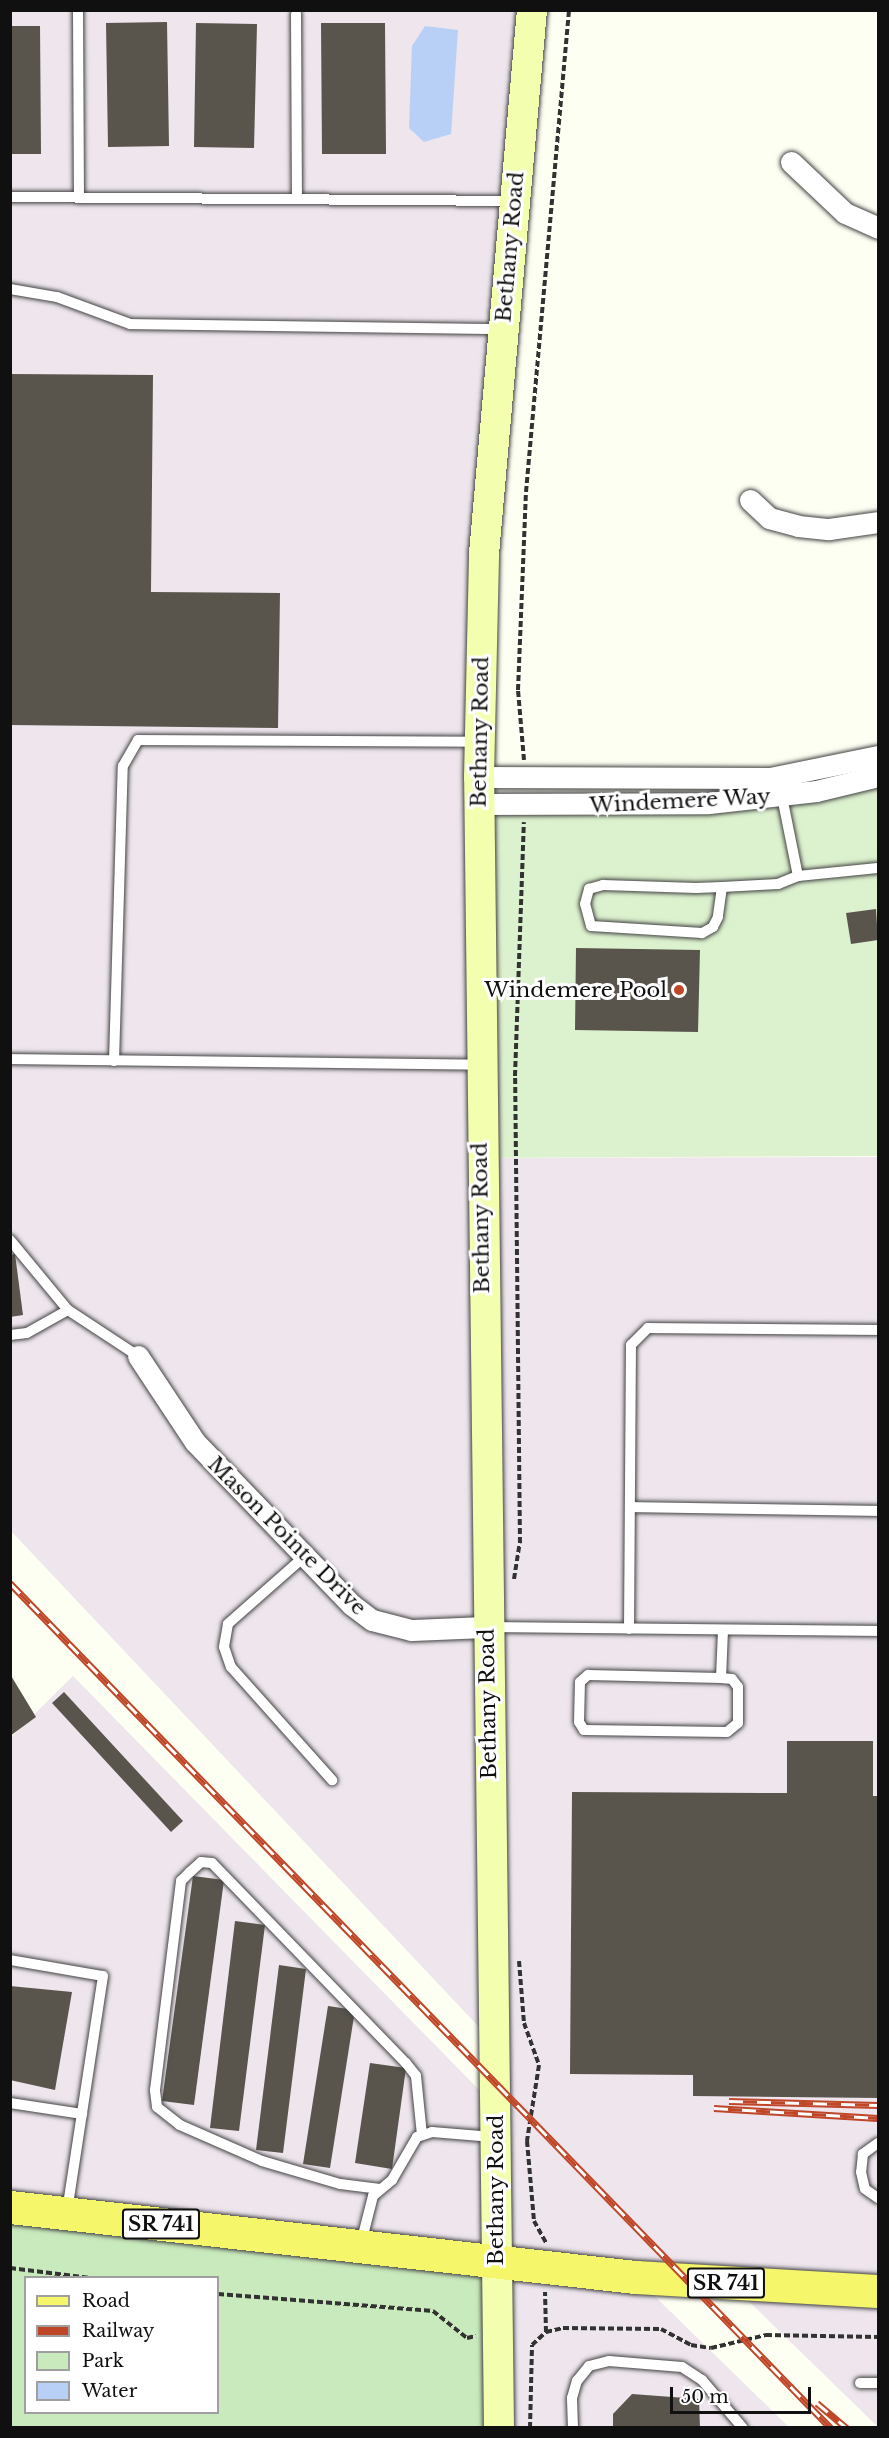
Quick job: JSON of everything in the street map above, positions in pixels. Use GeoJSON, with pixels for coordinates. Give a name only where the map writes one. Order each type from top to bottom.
{"type":"FeatureCollection","features":[{"type":"Feature","properties":{"kind":"main road","name":"Bethany Road"},"geometry":{"type":"LineString","coordinates":[[499,2427],[479,1065],[479,790],[484,554],[502,329],[532,10]]}},
{"type":"Feature","properties":{"kind":"main road","name":"SR 741"},"geometry":{"type":"LineString","coordinates":[[10,2207],[574,2272],[879,2291]]}},
{"type":"Feature","properties":{"kind":"street"},"geometry":{"type":"LineString","coordinates":[[791,162],[845,213],[879,228]]}},
{"type":"Feature","properties":{"kind":"street"},"geometry":{"type":"LineString","coordinates":[[750,500],[769,518],[798,526],[829,529],[879,522]]}},
{"type":"Feature","properties":{"kind":"street","name":"Windemere Way"},"geometry":{"type":"LineString","coordinates":[[780,786],[879,756]]}},
{"type":"Feature","properties":{"kind":"street","name":"Windemere Way"},"geometry":{"type":"LineString","coordinates":[[479,790],[639,806],[780,786],[879,776]]}},
{"type":"Feature","properties":{"kind":"street","name":"Mason Pointe Drive"},"geometry":{"type":"LineString","coordinates":[[138,1356],[195,1442],[304,1556],[372,1620],[411,1630],[486,1627]]}},
{"type":"Feature","properties":{"kind":"lane"},"geometry":{"type":"LineString","coordinates":[[78,10],[79,198]]}},
{"type":"Feature","properties":{"kind":"lane"},"geometry":{"type":"LineString","coordinates":[[296,14],[297,199]]}},
{"type":"Feature","properties":{"kind":"lane"},"geometry":{"type":"LineString","coordinates":[[10,197],[514,201]]}},
{"type":"Feature","properties":{"kind":"lane"},"geometry":{"type":"LineString","coordinates":[[10,289],[57,297],[130,324],[502,329]]}},
{"type":"Feature","properties":{"kind":"lane"},"geometry":{"type":"LineString","coordinates":[[114,1061],[123,766],[138,740],[480,742]]}},
{"type":"Feature","properties":{"kind":"lane"},"geometry":{"type":"LineString","coordinates":[[780,786],[798,876]]}},
{"type":"Feature","properties":{"kind":"lane"},"geometry":{"type":"LineString","coordinates":[[722,887],[718,917],[713,927],[702,933],[591,926],[585,904],[589,889],[603,885],[722,887],[778,884],[798,876],[879,868]]}},
{"type":"Feature","properties":{"kind":"lane"},"geometry":{"type":"LineString","coordinates":[[10,1059],[479,1065]]}},
{"type":"Feature","properties":{"kind":"lane"},"geometry":{"type":"LineString","coordinates":[[10,1240],[68,1310],[138,1356]]}},
{"type":"Feature","properties":{"kind":"lane"},"geometry":{"type":"LineString","coordinates":[[10,1335],[27,1333],[68,1310]]}},
{"type":"Feature","properties":{"kind":"lane"},"geometry":{"type":"LineString","coordinates":[[629,1629],[631,1345],[648,1328],[879,1330]]}},
{"type":"Feature","properties":{"kind":"lane"},"geometry":{"type":"LineString","coordinates":[[630,1508],[879,1511]]}},
{"type":"Feature","properties":{"kind":"lane"},"geometry":{"type":"LineString","coordinates":[[304,1556],[228,1624],[224,1647],[231,1667],[332,1780]]}},
{"type":"Feature","properties":{"kind":"lane"},"geometry":{"type":"LineString","coordinates":[[486,1627],[879,1631]]}},
{"type":"Feature","properties":{"kind":"lane"},"geometry":{"type":"LineString","coordinates":[[721,1678],[723,1630]]}},
{"type":"Feature","properties":{"kind":"lane"},"geometry":{"type":"LineString","coordinates":[[588,1676],[721,1678],[732,1679],[738,1687],[738,1723],[727,1732],[584,1730],[579,1722],[580,1682],[588,1676]]}},
{"type":"Feature","properties":{"kind":"lane"},"geometry":{"type":"LineString","coordinates":[[360,2248],[366,2209],[422,2135],[416,2076],[406,2062],[212,1863],[201,1862],[181,1881],[155,2090],[157,2107],[180,2125],[262,2161],[340,2184],[380,2189]]}},
{"type":"Feature","properties":{"kind":"lane"},"geometry":{"type":"LineString","coordinates":[[10,1960],[103,1976],[66,2214]]}},
{"type":"Feature","properties":{"kind":"lane"},"geometry":{"type":"LineString","coordinates":[[10,2103],[82,2114]]}},
{"type":"Feature","properties":{"kind":"lane"},"geometry":{"type":"LineString","coordinates":[[422,2135],[496,2137]]}},
{"type":"Feature","properties":{"kind":"lane"},"geometry":{"type":"LineString","coordinates":[[879,2143],[863,2154],[861,2172],[865,2189],[879,2198]]}},
{"type":"Feature","properties":{"kind":"lane"},"geometry":{"type":"LineString","coordinates":[[573,2427],[572,2398],[589,2366],[609,2361],[682,2367],[702,2380],[743,2427]]}},
{"type":"Feature","properties":{"kind":"lane"},"geometry":{"type":"LineString","coordinates":[[860,2383],[879,2384]]}},
{"type":"Feature","properties":{"kind":"path"},"geometry":{"type":"LineString","coordinates":[[524,766],[518,690],[526,492],[569,10]]}},
{"type":"Feature","properties":{"kind":"path"},"geometry":{"type":"LineString","coordinates":[[513,1588],[520,1543],[514,1076],[524,813]]}},
{"type":"Feature","properties":{"kind":"path"},"geometry":{"type":"LineString","coordinates":[[519,1957],[524,2023],[539,2065],[527,2141],[534,2221],[546,2241],[546,2250]]}},
{"type":"Feature","properties":{"kind":"path"},"geometry":{"type":"LineString","coordinates":[[10,2268],[81,2276]]}},
{"type":"Feature","properties":{"kind":"path"},"geometry":{"type":"LineString","coordinates":[[219,2294],[432,2310],[467,2338],[477,2336]]}},
{"type":"Feature","properties":{"kind":"path"},"geometry":{"type":"LineString","coordinates":[[545,2320],[546,2332]]}},
{"type":"Feature","properties":{"kind":"path"},"geometry":{"type":"LineString","coordinates":[[530,2427],[532,2345],[546,2332],[563,2328],[661,2329],[691,2345],[711,2348],[766,2335],[879,2337]]}},
{"type":"Feature","properties":{"kind":"path"},"geometry":{"type":"LineString","coordinates":[[524,2340],[532,2345]]}},
{"type":"Feature","properties":{"kind":"shaded area"},"geometry":{"type":"Polygon","coordinates":[[[10,11],[532,11],[495,414],[481,1158],[878,1157],[878,2427],[730,2283],[636,2278],[789,2427],[499,2427],[498,2339],[11,2211],[10,1738],[73,1676],[495,2106],[495,2044],[11,1531],[10,11]]]}},
{"type":"Feature","properties":{"kind":"green space","name":"Windemere Pool"},"geometry":{"type":"Polygon","coordinates":[[[878,776],[878,1156],[480,1158],[478,804],[639,806],[878,776]]]}},
{"type":"Feature","properties":{"kind":"green space"},"geometry":{"type":"Polygon","coordinates":[[[10,2211],[497,2264],[499,2427],[11,2427],[10,2211]]]}},
{"type":"Feature","properties":{"kind":"water"},"geometry":{"type":"Polygon","coordinates":[[[425,26],[458,30],[451,134],[424,142],[409,128],[412,46],[425,26]]]}},
{"type":"Feature","properties":{"kind":"building"},"geometry":{"type":"Polygon","coordinates":[[[167,22],[169,146],[108,147],[106,23],[167,22]]]}},
{"type":"Feature","properties":{"kind":"building"},"geometry":{"type":"Polygon","coordinates":[[[196,23],[257,24],[254,148],[194,147],[196,23]]]}},
{"type":"Feature","properties":{"kind":"building"},"geometry":{"type":"Polygon","coordinates":[[[321,23],[385,23],[386,154],[322,154],[321,23]]]}},
{"type":"Feature","properties":{"kind":"building"},"geometry":{"type":"Polygon","coordinates":[[[10,26],[40,26],[41,154],[10,154],[10,26]]]}},
{"type":"Feature","properties":{"kind":"building"},"geometry":{"type":"Polygon","coordinates":[[[10,374],[153,375],[151,592],[280,593],[278,728],[10,725],[10,374]]]}},
{"type":"Feature","properties":{"kind":"building"},"geometry":{"type":"Polygon","coordinates":[[[876,909],[878,940],[851,944],[846,913],[876,909]]]}},
{"type":"Feature","properties":{"kind":"building"},"geometry":{"type":"Polygon","coordinates":[[[576,948],[700,950],[698,1032],[575,1030],[576,948]]]}},
{"type":"Feature","properties":{"kind":"building"},"geometry":{"type":"Polygon","coordinates":[[[15,1254],[23,1315],[10,1317],[10,1255],[15,1254]]]}},
{"type":"Feature","properties":{"kind":"building"},"geometry":{"type":"Polygon","coordinates":[[[10,1674],[36,1717],[10,1736],[10,1674]]]}},
{"type":"Feature","properties":{"kind":"building"},"geometry":{"type":"Polygon","coordinates":[[[64,1692],[183,1821],[171,1832],[52,1703],[64,1692]]]}},
{"type":"Feature","properties":{"kind":"building"},"geometry":{"type":"Polygon","coordinates":[[[787,1741],[873,1741],[873,1796],[878,1796],[878,2098],[693,2096],[693,2075],[570,2074],[572,1792],[787,1793],[787,1741]]]}},
{"type":"Feature","properties":{"kind":"building"},"geometry":{"type":"Polygon","coordinates":[[[193,1876],[224,1880],[194,2105],[162,2101],[193,1876]]]}},
{"type":"Feature","properties":{"kind":"building"},"geometry":{"type":"Polygon","coordinates":[[[235,1921],[265,1925],[239,2131],[210,2128],[235,1921]]]}},
{"type":"Feature","properties":{"kind":"building"},"geometry":{"type":"Polygon","coordinates":[[[279,1965],[306,1969],[283,2153],[256,2150],[279,1965]]]}},
{"type":"Feature","properties":{"kind":"building"},"geometry":{"type":"Polygon","coordinates":[[[10,1986],[72,1992],[55,2090],[10,2080],[10,1986]]]}},
{"type":"Feature","properties":{"kind":"building"},"geometry":{"type":"Polygon","coordinates":[[[328,2006],[355,2010],[330,2168],[303,2164],[328,2006]]]}},
{"type":"Feature","properties":{"kind":"building"},"geometry":{"type":"Polygon","coordinates":[[[370,2063],[406,2068],[392,2169],[355,2163],[370,2063]]]}},
{"type":"Feature","properties":{"kind":"building"},"geometry":{"type":"Polygon","coordinates":[[[632,2394],[699,2399],[700,2428],[613,2428],[613,2414],[632,2394]]]}},
{"type":"Feature","properties":{"kind":"railway"},"geometry":{"type":"LineString","coordinates":[[10,1583],[831,2428]]}},
{"type":"Feature","properties":{"kind":"railway"},"geometry":{"type":"LineString","coordinates":[[729,2101],[878,2105]]}},
{"type":"Feature","properties":{"kind":"railway"},"geometry":{"type":"LineString","coordinates":[[714,2108],[878,2118]]}},
{"type":"Feature","properties":{"kind":"railway"},"geometry":{"type":"LineString","coordinates":[[817,2403],[847,2428]]}},
{"type":"Feature","properties":{"kind":"place","name":"Windemere Pool"},"geometry":{"type":"Point","coordinates":[679,990]}}]}
